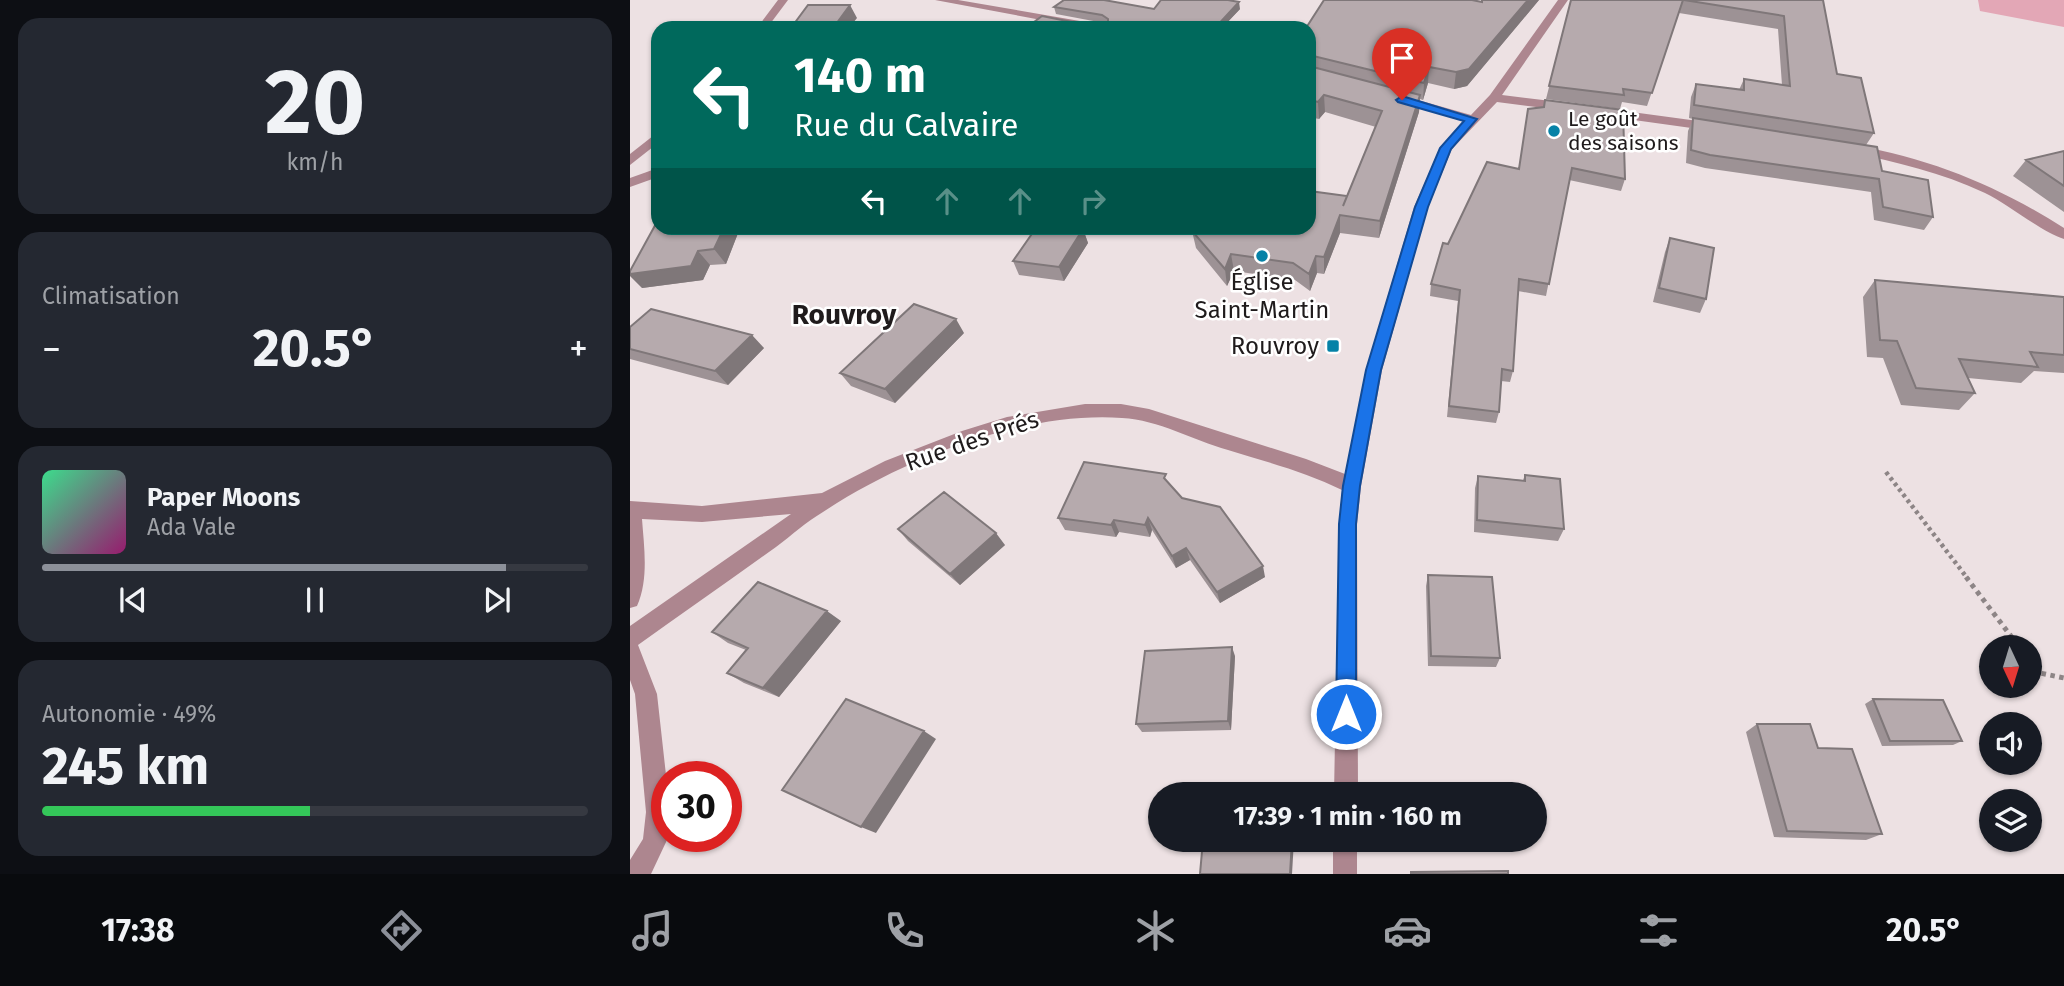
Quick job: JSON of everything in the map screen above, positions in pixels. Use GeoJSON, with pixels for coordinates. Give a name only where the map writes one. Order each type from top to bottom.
{"type":"FeatureCollection","features":[{"type":"Feature","properties":{"kind":"street"},"geometry":{"type":"LineString","coordinates":[[767,21],[783,0]]}},
{"type":"Feature","properties":{"kind":"street"},"geometry":{"type":"LineString","coordinates":[[940,0],[1062,21]]}},
{"type":"Feature","properties":{"kind":"street"},"geometry":{"type":"LineString","coordinates":[[1346,782],[1348,524],[1352,486],[1374,370],[1421,207],[1446,148],[1494,98],[1563,0]]}},
{"type":"Feature","properties":{"kind":"street"},"geometry":{"type":"LineString","coordinates":[[1385,95],[1471,119]]}},
{"type":"Feature","properties":{"kind":"street"},"geometry":{"type":"LineString","coordinates":[[1494,98],[1726,128]]}},
{"type":"Feature","properties":{"kind":"street"},"geometry":{"type":"LineString","coordinates":[[630,161],[651,142]]}},
{"type":"Feature","properties":{"kind":"street"},"geometry":{"type":"LineString","coordinates":[[1842,147],[1930,167],[1961,179],[2008,199],[2064,234]]}},
{"type":"Feature","properties":{"kind":"street"},"geometry":{"type":"LineString","coordinates":[[630,183],[651,175]]}},
{"type":"Feature","properties":{"kind":"street","name":"Rue des Prés"},"geometry":{"type":"LineString","coordinates":[[630,638],[824,501],[920,455],[962,439],[1044,415],[1121,411],[1152,416],[1224,442],[1285,458],[1352,486]]}},
{"type":"Feature","properties":{"kind":"street"},"geometry":{"type":"LineString","coordinates":[[630,598],[635,568],[631,509],[671,514],[714,515],[824,501]]}},
{"type":"Feature","properties":{"kind":"street"},"geometry":{"type":"LineString","coordinates":[[630,651],[646,694],[658,812],[655,840],[646,860],[635,874]]}},
{"type":"Feature","properties":{"kind":"street"},"geometry":{"type":"LineString","coordinates":[[1345,852],[1345,874]]}},
{"type":"Feature","properties":{"kind":"path"},"geometry":{"type":"LineString","coordinates":[[1886,471],[2010,635]]}},
{"type":"Feature","properties":{"kind":"path"},"geometry":{"type":"LineString","coordinates":[[2042,673],[2064,678]]}},
{"type":"Feature","properties":{"kind":"shaded area"},"geometry":{"type":"Polygon","coordinates":[[[1978,0],[2064,0],[2064,27],[1980,11],[1978,0]]]}},
{"type":"Feature","properties":{"kind":"building"},"geometry":{"type":"Polygon","coordinates":[[[1064,0],[1104,0],[1154,9],[1161,0],[1239,2],[1221,21],[1108,21],[1102,15],[1054,7],[1064,0]]]}},
{"type":"Feature","properties":{"kind":"building"},"geometry":{"type":"Polygon","coordinates":[[[1324,0],[1528,0],[1469,69],[1456,72],[1429,67],[1424,83],[1316,57],[1316,21],[1310,21],[1324,0]]]}},
{"type":"Feature","properties":{"kind":"building"},"geometry":{"type":"Polygon","coordinates":[[[1571,0],[1683,0],[1652,93],[1623,89],[1624,95],[1549,86],[1571,0]]]}},
{"type":"Feature","properties":{"kind":"building"},"geometry":{"type":"Polygon","coordinates":[[[1684,0],[1823,0],[1837,74],[1861,78],[1874,133],[1694,105],[1696,84],[1744,90],[1744,79],[1790,86],[1784,16],[1684,0]]]}},
{"type":"Feature","properties":{"kind":"building"},"geometry":{"type":"Polygon","coordinates":[[[808,5],[850,5],[838,21],[796,21],[808,5]]]}},
{"type":"Feature","properties":{"kind":"building"},"geometry":{"type":"Polygon","coordinates":[[[1042,16],[1067,21],[1035,21],[1042,16]]]}},
{"type":"Feature","properties":{"kind":"building"},"geometry":{"type":"Polygon","coordinates":[[[1316,68],[1420,95],[1380,221],[1340,215],[1324,257],[1316,256],[1309,274],[1293,263],[1231,254],[1225,269],[1195,235],[1316,235],[1316,192],[1347,196],[1343,206],[1382,111],[1324,95],[1318,102],[1316,68]]]}},
{"type":"Feature","properties":{"kind":"building"},"geometry":{"type":"Polygon","coordinates":[[[1545,100],[1623,110],[1625,179],[1572,168],[1549,284],[1519,279],[1513,371],[1502,369],[1499,412],[1449,406],[1460,290],[1431,284],[1443,243],[1448,244],[1487,162],[1519,169],[1528,109],[1544,107],[1545,100]]]}},
{"type":"Feature","properties":{"kind":"building"},"geometry":{"type":"Polygon","coordinates":[[[1693,118],[1877,147],[1882,171],[1928,180],[1933,217],[1883,207],[1879,179],[1691,150],[1693,118]]]}},
{"type":"Feature","properties":{"kind":"building"},"geometry":{"type":"Polygon","coordinates":[[[2064,151],[2064,186],[2026,160],[2064,151]]]}},
{"type":"Feature","properties":{"kind":"building"},"geometry":{"type":"Polygon","coordinates":[[[651,233],[651,235],[721,235],[714,249],[698,251],[691,266],[630,274],[651,233]]]}},
{"type":"Feature","properties":{"kind":"building"},"geometry":{"type":"Polygon","coordinates":[[[1031,235],[1079,235],[1059,267],[1013,261],[1031,235]]]}},
{"type":"Feature","properties":{"kind":"building"},"geometry":{"type":"Polygon","coordinates":[[[1670,238],[1714,248],[1706,299],[1659,288],[1670,238]]]}},
{"type":"Feature","properties":{"kind":"building"},"geometry":{"type":"Polygon","coordinates":[[[1875,280],[2064,297],[2064,355],[2030,352],[2038,367],[1959,359],[1975,393],[1916,388],[1897,341],[1880,340],[1875,280]]]}},
{"type":"Feature","properties":{"kind":"building"},"geometry":{"type":"Polygon","coordinates":[[[914,304],[956,319],[885,389],[840,373],[914,304]]]}},
{"type":"Feature","properties":{"kind":"building"},"geometry":{"type":"Polygon","coordinates":[[[651,309],[752,335],[715,371],[630,349],[630,327],[651,309]]]}},
{"type":"Feature","properties":{"kind":"building"},"geometry":{"type":"Polygon","coordinates":[[[1084,462],[1166,474],[1164,478],[1182,498],[1220,507],[1263,566],[1217,592],[1186,548],[1172,556],[1148,518],[1145,525],[1114,520],[1111,525],[1058,518],[1084,462]]]}},
{"type":"Feature","properties":{"kind":"building"},"geometry":{"type":"Polygon","coordinates":[[[1525,475],[1560,479],[1564,529],[1477,520],[1478,476],[1525,481],[1525,475]]]}},
{"type":"Feature","properties":{"kind":"building"},"geometry":{"type":"Polygon","coordinates":[[[944,492],[996,533],[950,574],[898,529],[944,492]]]}},
{"type":"Feature","properties":{"kind":"building"},"geometry":{"type":"Polygon","coordinates":[[[1428,575],[1492,577],[1500,658],[1431,656],[1428,575]]]}},
{"type":"Feature","properties":{"kind":"building"},"geometry":{"type":"Polygon","coordinates":[[[758,582],[827,611],[763,688],[727,673],[748,648],[712,632],[758,582]]]}},
{"type":"Feature","properties":{"kind":"building"},"geometry":{"type":"Polygon","coordinates":[[[1232,647],[1228,721],[1136,724],[1145,651],[1232,647]]]}},
{"type":"Feature","properties":{"kind":"building"},"geometry":{"type":"Polygon","coordinates":[[[846,699],[924,731],[861,827],[782,790],[846,699]]]}},
{"type":"Feature","properties":{"kind":"building"},"geometry":{"type":"Polygon","coordinates":[[[1873,699],[1943,700],[1962,741],[1890,741],[1873,699]]]}},
{"type":"Feature","properties":{"kind":"building"},"geometry":{"type":"Polygon","coordinates":[[[1757,724],[1810,724],[1818,748],[1852,749],[1882,834],[1787,831],[1757,724]]]}},
{"type":"Feature","properties":{"kind":"building"},"geometry":{"type":"Polygon","coordinates":[[[1202,852],[1291,852],[1290,874],[1200,874],[1202,852]]]}},
{"type":"Feature","properties":{"kind":"building"},"geometry":{"type":"Polygon","coordinates":[[[1508,871],[1508,874],[1411,874],[1411,872],[1508,871]]]}},
{"type":"Feature","properties":{"kind":"place","name":"Le goût des saisons"},"geometry":{"type":"Point","coordinates":[1554,131]}},
{"type":"Feature","properties":{"kind":"place","name":"Église Saint-Martin"},"geometry":{"type":"Point","coordinates":[1262,256]}},
{"type":"Feature","properties":{"kind":"place","name":"Rouvroy"},"geometry":{"type":"Point","coordinates":[1333,346]}},
{"type":"Feature","properties":{"kind":"district","name":"Rouvroy"},"geometry":{"type":"Point","coordinates":[844,314]}},
{"type":"Feature","properties":{"kind":"route"},"geometry":{"type":"LineString","coordinates":[[1346,714],[1348,524],[1366,407],[1421,207],[1446,148],[1471,119],[1402,100]]}}]}
